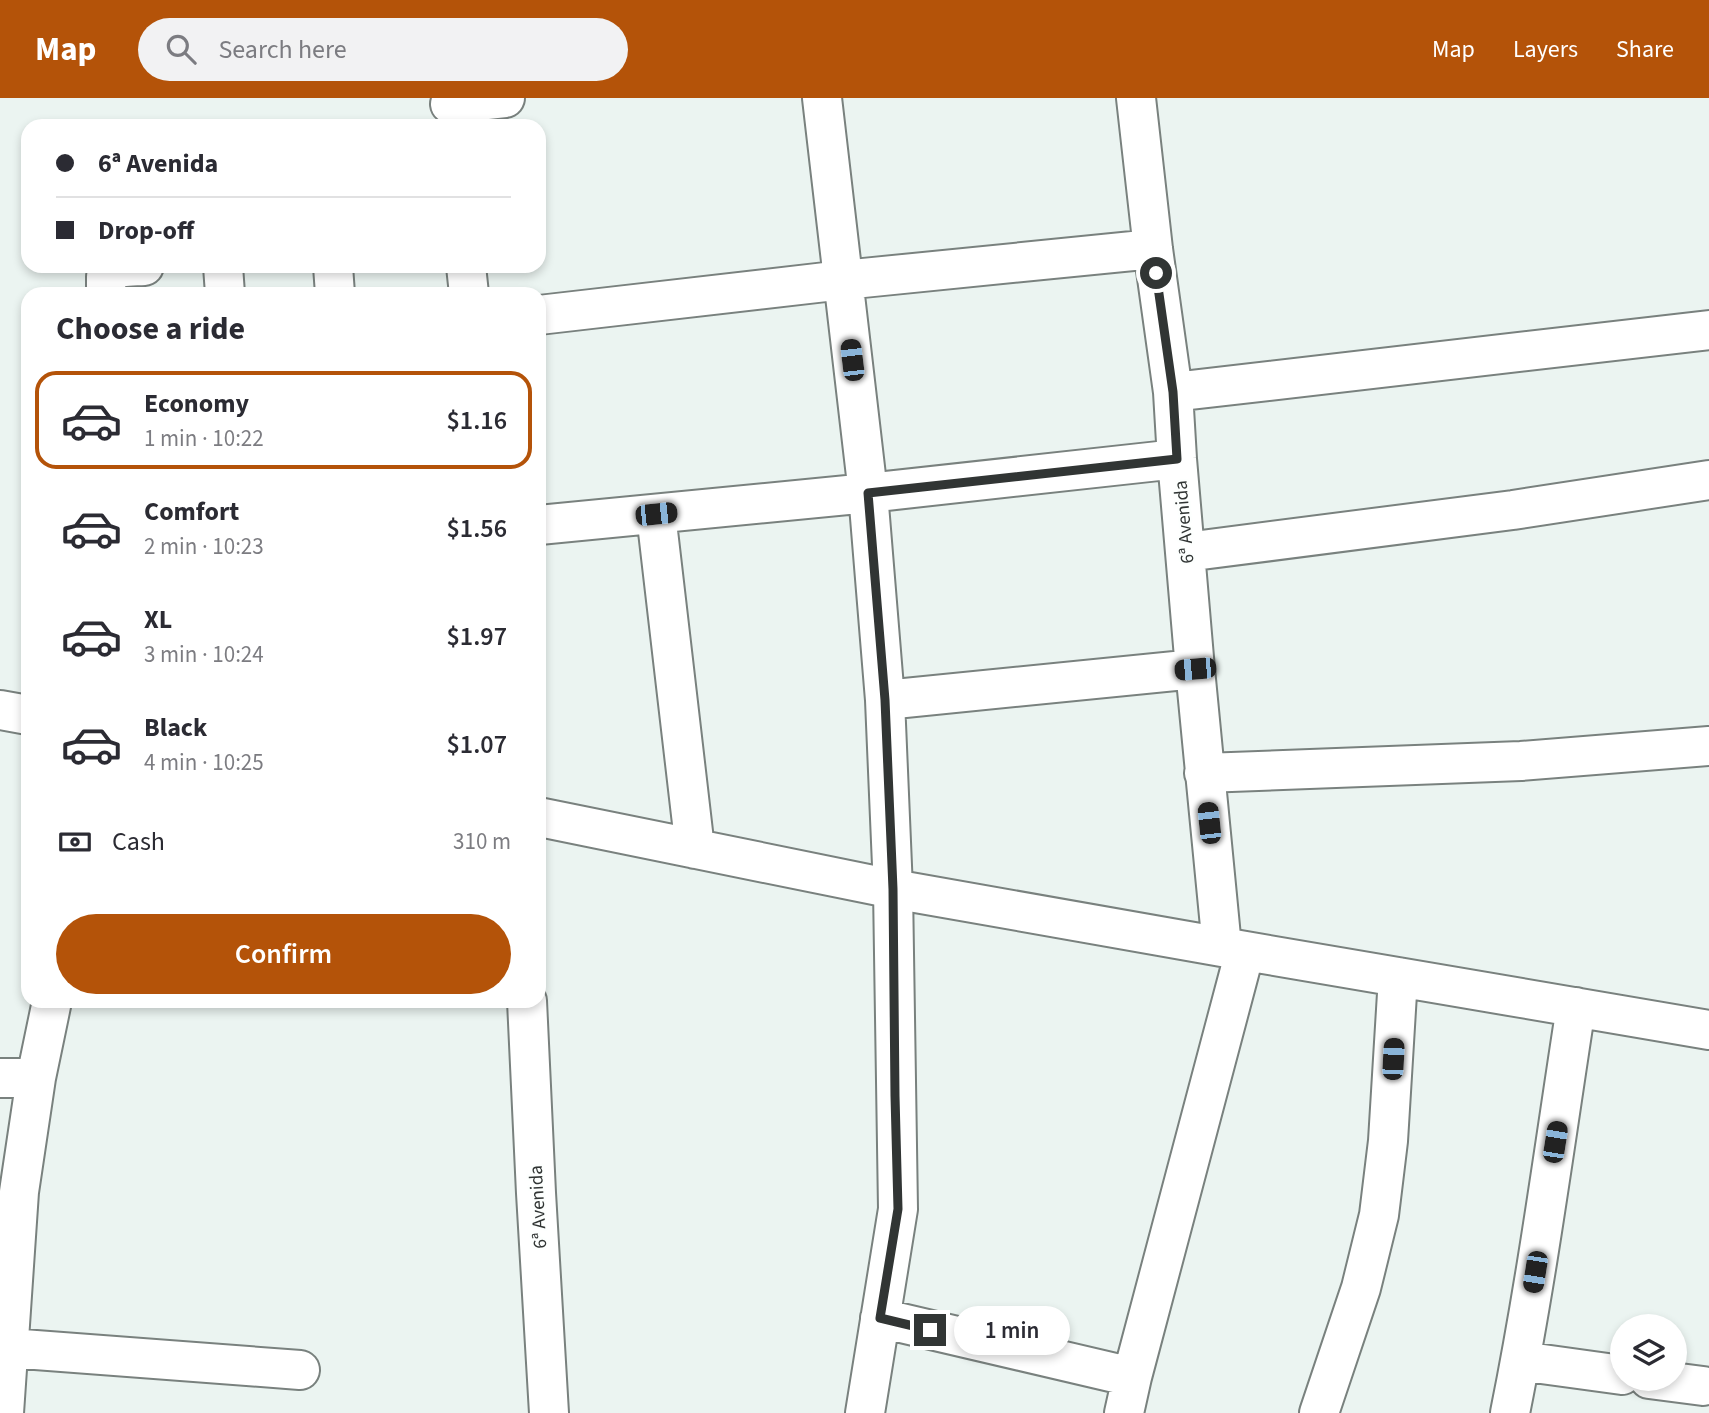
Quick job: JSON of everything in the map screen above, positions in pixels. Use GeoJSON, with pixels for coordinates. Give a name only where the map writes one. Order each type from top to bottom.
{"type":"FeatureCollection","features":[{"type":"Feature","properties":{"kind":"street"},"geometry":{"type":"LineString","coordinates":[[450,109],[505,98]]}},
{"type":"Feature","properties":{"kind":"street"},"geometry":{"type":"LineString","coordinates":[[822,98],[868,493],[885,700],[893,889],[898,1209],[865,1413]]}},
{"type":"Feature","properties":{"kind":"street","name":"6ª Avenida"},"geometry":{"type":"LineString","coordinates":[[1136,98],[1173,392],[1204,773],[1233,949]]}},
{"type":"Feature","properties":{"kind":"street"},"geometry":{"type":"LineString","coordinates":[[546,315],[843,280],[1153,249]]}},
{"type":"Feature","properties":{"kind":"street"},"geometry":{"type":"LineString","coordinates":[[1173,392],[1709,330]]}},
{"type":"Feature","properties":{"kind":"street"},"geometry":{"type":"LineString","coordinates":[[546,524],[1177,459]]}},
{"type":"Feature","properties":{"kind":"street"},"geometry":{"type":"LineString","coordinates":[[1186,552],[1513,510],[1709,480]]}},
{"type":"Feature","properties":{"kind":"street"},"geometry":{"type":"LineString","coordinates":[[656,514],[695,849]]}},
{"type":"Feature","properties":{"kind":"street"},"geometry":{"type":"LineString","coordinates":[[885,700],[1195,669]]}},
{"type":"Feature","properties":{"kind":"street"},"geometry":{"type":"LineString","coordinates":[[0,710],[21,714]]}},
{"type":"Feature","properties":{"kind":"street"},"geometry":{"type":"LineString","coordinates":[[1204,773],[1521,761],[1709,746]]}},
{"type":"Feature","properties":{"kind":"street"},"geometry":{"type":"LineString","coordinates":[[546,818],[893,889],[1709,1030]]}},
{"type":"Feature","properties":{"kind":"street"},"geometry":{"type":"LineString","coordinates":[[880,1318],[1128,1395],[1233,949]]}},
{"type":"Feature","properties":{"kind":"street"},"geometry":{"type":"LineString","coordinates":[[1319,1413],[1361,1288],[1379,1215],[1388,1141],[1398,977]]}},
{"type":"Feature","properties":{"kind":"street"},"geometry":{"type":"LineString","coordinates":[[1510,1413],[1576,1007]]}},
{"type":"Feature","properties":{"kind":"street"},"geometry":{"type":"LineString","coordinates":[[4,1413],[9,1348],[10,1192],[18,1078],[49,1008]]}},
{"type":"Feature","properties":{"kind":"street","name":"6ª Avenida"},"geometry":{"type":"LineString","coordinates":[[527,1008],[549,1413]]}},
{"type":"Feature","properties":{"kind":"street"},"geometry":{"type":"LineString","coordinates":[[9,1348],[300,1370]]}},
{"type":"Feature","properties":{"kind":"street"},"geometry":{"type":"LineString","coordinates":[[1520,1361],[1610,1373]]}},
{"type":"Feature","properties":{"kind":"route"},"geometry":{"type":"LineString","coordinates":[[930,1330],[880,1318],[898,1209],[893,889],[885,700],[868,493],[1177,459],[1173,392],[1156,273]]}}]}
